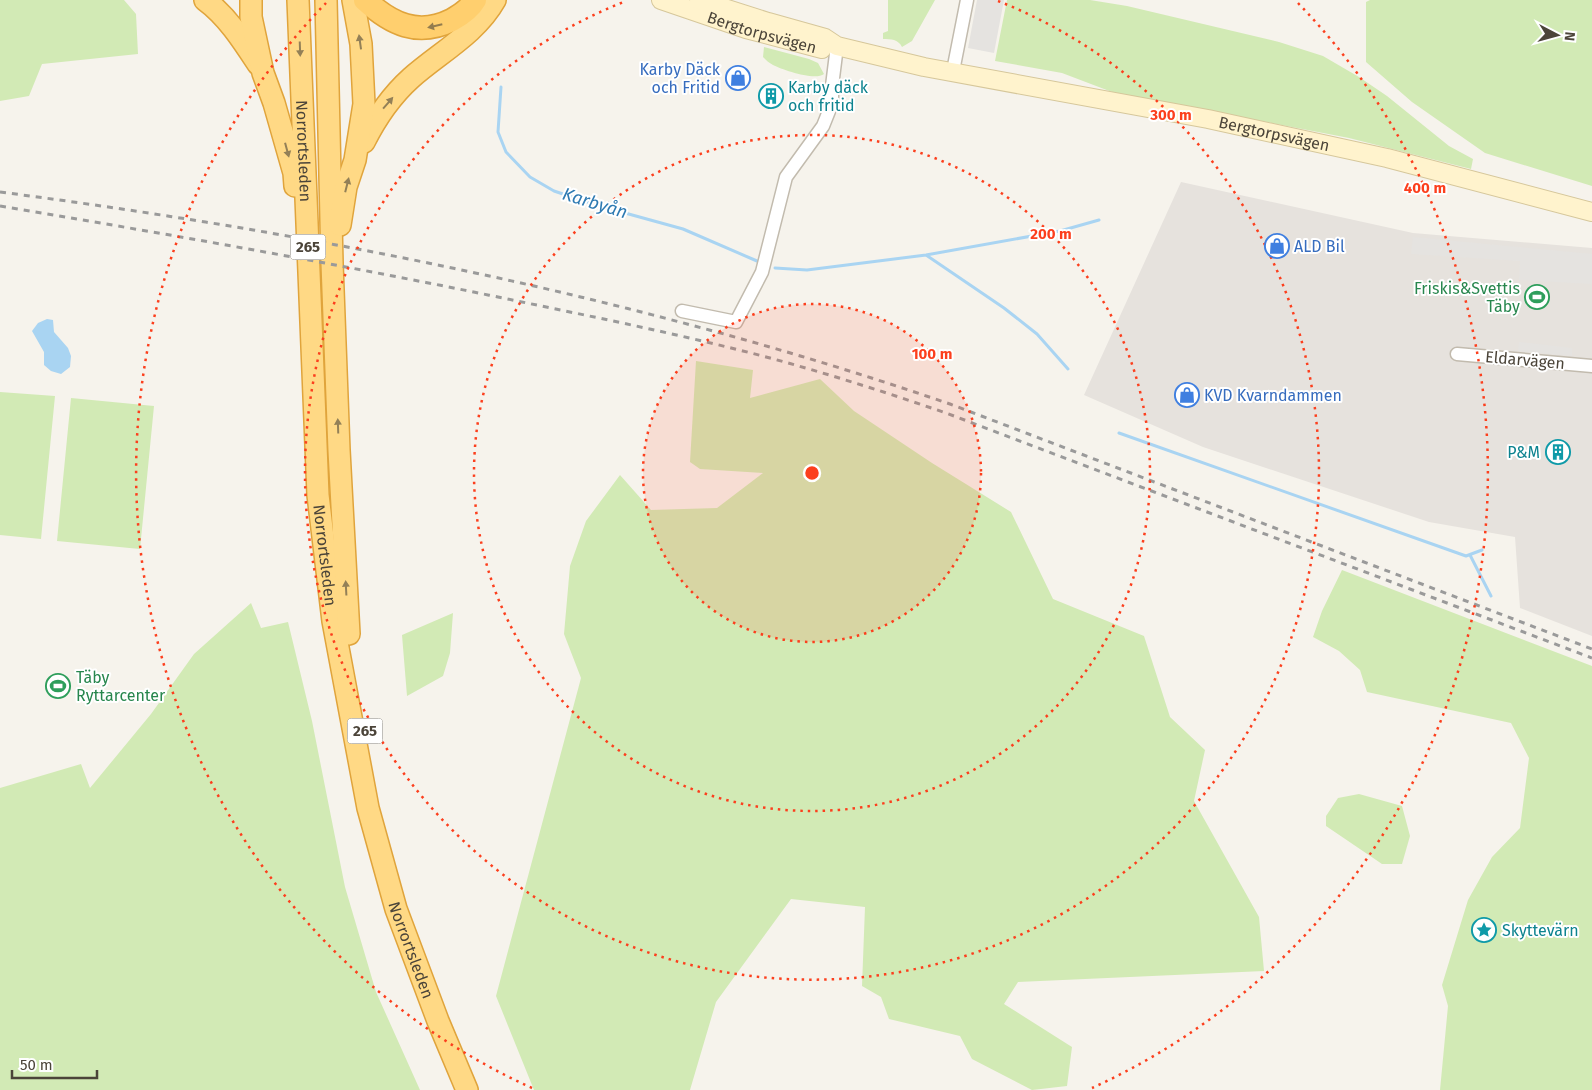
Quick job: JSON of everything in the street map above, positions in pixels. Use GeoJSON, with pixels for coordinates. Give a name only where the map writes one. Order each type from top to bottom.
{"type":"FeatureCollection","features":[{"type":"Feature","properties":{"kind":"highway"},"geometry":{"type":"LineString","coordinates":[[204,0],[215,7],[244,43],[263,73]]}},
{"type":"Feature","properties":{"kind":"highway"},"geometry":{"type":"LineString","coordinates":[[251,0],[252,17],[263,73],[274,103],[294,173],[310,426],[318,494]]}},
{"type":"Feature","properties":{"kind":"highway","name":"Norrortsleden"},"geometry":{"type":"LineString","coordinates":[[298,0],[318,494],[333,621],[368,808],[396,909],[438,1021],[467,1090]]}},
{"type":"Feature","properties":{"kind":"highway","name":"Norrortsleden"},"geometry":{"type":"LineString","coordinates":[[326,0],[331,244],[347,624],[370,757],[405,892],[435,982],[478,1090]]}},
{"type":"Feature","properties":{"kind":"highway"},"geometry":{"type":"LineString","coordinates":[[353,0],[361,44],[364,78],[364,104],[355,160]]}},
{"type":"Feature","properties":{"kind":"highway"},"geometry":{"type":"LineString","coordinates":[[365,0],[380,14],[416,29],[439,26],[459,16],[475,0]]}},
{"type":"Feature","properties":{"kind":"highway"},"geometry":{"type":"LineString","coordinates":[[336,356],[340,225],[346,187],[355,160],[377,116],[411,78],[470,30],[490,10],[495,0]]}},
{"type":"Feature","properties":{"kind":"main road","name":"Bergtorpsvägen"},"geometry":{"type":"LineString","coordinates":[[661,0],[746,29],[793,42],[825,50],[837,46]]}},
{"type":"Feature","properties":{"kind":"main road","name":"Bergtorpsvägen"},"geometry":{"type":"LineString","coordinates":[[699,0],[825,38],[837,46],[953,72],[1208,119],[1387,158],[1592,212]]}},
{"type":"Feature","properties":{"kind":"street"},"geometry":{"type":"LineString","coordinates":[[953,72],[966,0]]}},
{"type":"Feature","properties":{"kind":"street"},"geometry":{"type":"LineString","coordinates":[[682,311],[736,322],[762,272],[786,177],[823,126],[829,111],[832,99],[837,46]]}},
{"type":"Feature","properties":{"kind":"street","name":"Eldarvägen"},"geometry":{"type":"LineString","coordinates":[[1457,354],[1592,366]]}},
{"type":"Feature","properties":{"kind":"shaded area"},"geometry":{"type":"Polygon","coordinates":[[[977,0],[1004,0],[994,53],[968,48],[977,0]]]}},
{"type":"Feature","properties":{"kind":"shaded area"},"geometry":{"type":"Polygon","coordinates":[[[1181,182],[1413,233],[1592,248],[1592,636],[1520,608],[1515,537],[1429,522],[1203,447],[1084,395],[1181,182]]]}},
{"type":"Feature","properties":{"kind":"shaded area"},"geometry":{"type":"Polygon","coordinates":[[[1413,237],[1592,254],[1592,284],[1519,280],[1520,261],[1411,254],[1413,237]]]}},
{"type":"Feature","properties":{"kind":"shaded area"},"geometry":{"type":"Polygon","coordinates":[[[1519,342],[1572,348],[1572,356],[1518,351],[1519,342]]]}},
{"type":"Feature","properties":{"kind":"green space"},"geometry":{"type":"Polygon","coordinates":[[[0,0],[124,0],[136,14],[138,54],[42,64],[29,96],[0,101],[0,0]]]}},
{"type":"Feature","properties":{"kind":"green space"},"geometry":{"type":"Polygon","coordinates":[[[888,0],[935,0],[912,41],[902,47],[896,41],[883,39],[883,33],[888,31],[888,0]]]}},
{"type":"Feature","properties":{"kind":"green space"},"geometry":{"type":"Polygon","coordinates":[[[1007,0],[1090,0],[1127,6],[1279,42],[1323,56],[1387,96],[1449,146],[1473,159],[1471,169],[1349,138],[1112,92],[1062,73],[995,61],[1007,0]]]}},
{"type":"Feature","properties":{"kind":"green space"},"geometry":{"type":"Polygon","coordinates":[[[1370,0],[1592,0],[1592,186],[1485,153],[1412,102],[1366,62],[1366,2],[1370,0]]]}},
{"type":"Feature","properties":{"kind":"green space"},"geometry":{"type":"Polygon","coordinates":[[[764,47],[818,63],[824,74],[820,76],[807,76],[773,65],[763,57],[764,47]]]}},
{"type":"Feature","properties":{"kind":"green space"},"geometry":{"type":"Polygon","coordinates":[[[696,361],[753,370],[750,398],[820,379],[854,411],[932,463],[1011,512],[1053,599],[1144,636],[1170,717],[1205,750],[1194,801],[1259,917],[1264,971],[1018,982],[1004,1004],[1072,1047],[1067,1086],[1032,1090],[972,1059],[960,1036],[889,1019],[881,997],[862,986],[865,907],[791,899],[716,1002],[690,1090],[534,1090],[496,996],[581,678],[564,634],[570,566],[586,521],[620,475],[651,510],[717,508],[763,473],[700,469],[690,462],[696,361]]]}},
{"type":"Feature","properties":{"kind":"green space"},"geometry":{"type":"Polygon","coordinates":[[[0,392],[55,396],[41,539],[0,535],[0,392]]]}},
{"type":"Feature","properties":{"kind":"green space"},"geometry":{"type":"Polygon","coordinates":[[[71,398],[154,406],[140,549],[57,541],[71,398]]]}},
{"type":"Feature","properties":{"kind":"green space"},"geometry":{"type":"Polygon","coordinates":[[[1342,570],[1592,666],[1592,1090],[1440,1090],[1448,1006],[1442,985],[1468,900],[1492,857],[1520,828],[1529,758],[1511,723],[1367,692],[1360,670],[1339,651],[1313,637],[1322,611],[1342,570]]]}},
{"type":"Feature","properties":{"kind":"green space"},"geometry":{"type":"Polygon","coordinates":[[[251,603],[261,628],[288,622],[312,721],[345,887],[376,992],[420,1090],[0,1090],[0,788],[81,764],[90,788],[151,714],[194,654],[251,603]]]}},
{"type":"Feature","properties":{"kind":"green space"},"geometry":{"type":"Polygon","coordinates":[[[453,613],[450,653],[443,676],[407,696],[402,635],[453,613]]]}},
{"type":"Feature","properties":{"kind":"green space"},"geometry":{"type":"Polygon","coordinates":[[[1359,794],[1402,806],[1410,836],[1402,864],[1382,864],[1326,826],[1326,816],[1338,798],[1359,794]]]}},
{"type":"Feature","properties":{"kind":"water"},"geometry":{"type":"Polygon","coordinates":[[[47,319],[53,320],[54,332],[68,348],[71,356],[70,367],[61,374],[51,371],[44,365],[44,352],[32,331],[38,323],[47,319]]]}},
{"type":"Feature","properties":{"kind":"waterway","name":"Karbyån"},"geometry":{"type":"LineString","coordinates":[[501,87],[498,132],[506,152],[530,177],[554,191],[596,205],[683,229],[757,261]]}},
{"type":"Feature","properties":{"kind":"waterway"},"geometry":{"type":"LineString","coordinates":[[775,268],[807,270],[926,255],[1060,231],[1099,220]]}},
{"type":"Feature","properties":{"kind":"waterway"},"geometry":{"type":"LineString","coordinates":[[926,255],[1004,308],[1037,334],[1068,369]]}},
{"type":"Feature","properties":{"kind":"waterway"},"geometry":{"type":"LineString","coordinates":[[1119,433],[1466,556],[1482,550]]}},
{"type":"Feature","properties":{"kind":"waterway"},"geometry":{"type":"LineString","coordinates":[[1470,555],[1491,596]]}},
{"type":"Feature","properties":{"kind":"railway"},"geometry":{"type":"LineString","coordinates":[[0,192],[241,228],[361,250],[599,301],[717,332],[834,366],[950,404],[1592,649]]}},
{"type":"Feature","properties":{"kind":"railway"},"geometry":{"type":"LineString","coordinates":[[0,206],[250,249],[436,284],[668,333],[792,364],[946,413],[1592,658]]}},
{"type":"Feature","properties":{"kind":"place","name":"Karby Däck och Fritid"},"geometry":{"type":"Point","coordinates":[738,78]}},
{"type":"Feature","properties":{"kind":"place","name":"Karby däck och fritid"},"geometry":{"type":"Point","coordinates":[771,96]}},
{"type":"Feature","properties":{"kind":"place","name":"ALD Bil"},"geometry":{"type":"Point","coordinates":[1277,246]}},
{"type":"Feature","properties":{"kind":"place","name":"Friskis&Svettis Täby"},"geometry":{"type":"Point","coordinates":[1537,297]}},
{"type":"Feature","properties":{"kind":"place","name":"KVD Kvarndammen"},"geometry":{"type":"Point","coordinates":[1187,395]}},
{"type":"Feature","properties":{"kind":"place","name":"P&M"},"geometry":{"type":"Point","coordinates":[1558,452]}},
{"type":"Feature","properties":{"kind":"place","name":"Täby Ryttarcenter"},"geometry":{"type":"Point","coordinates":[58,686]}},
{"type":"Feature","properties":{"kind":"place","name":"Skyttevärn"},"geometry":{"type":"Point","coordinates":[1484,930]}}]}
